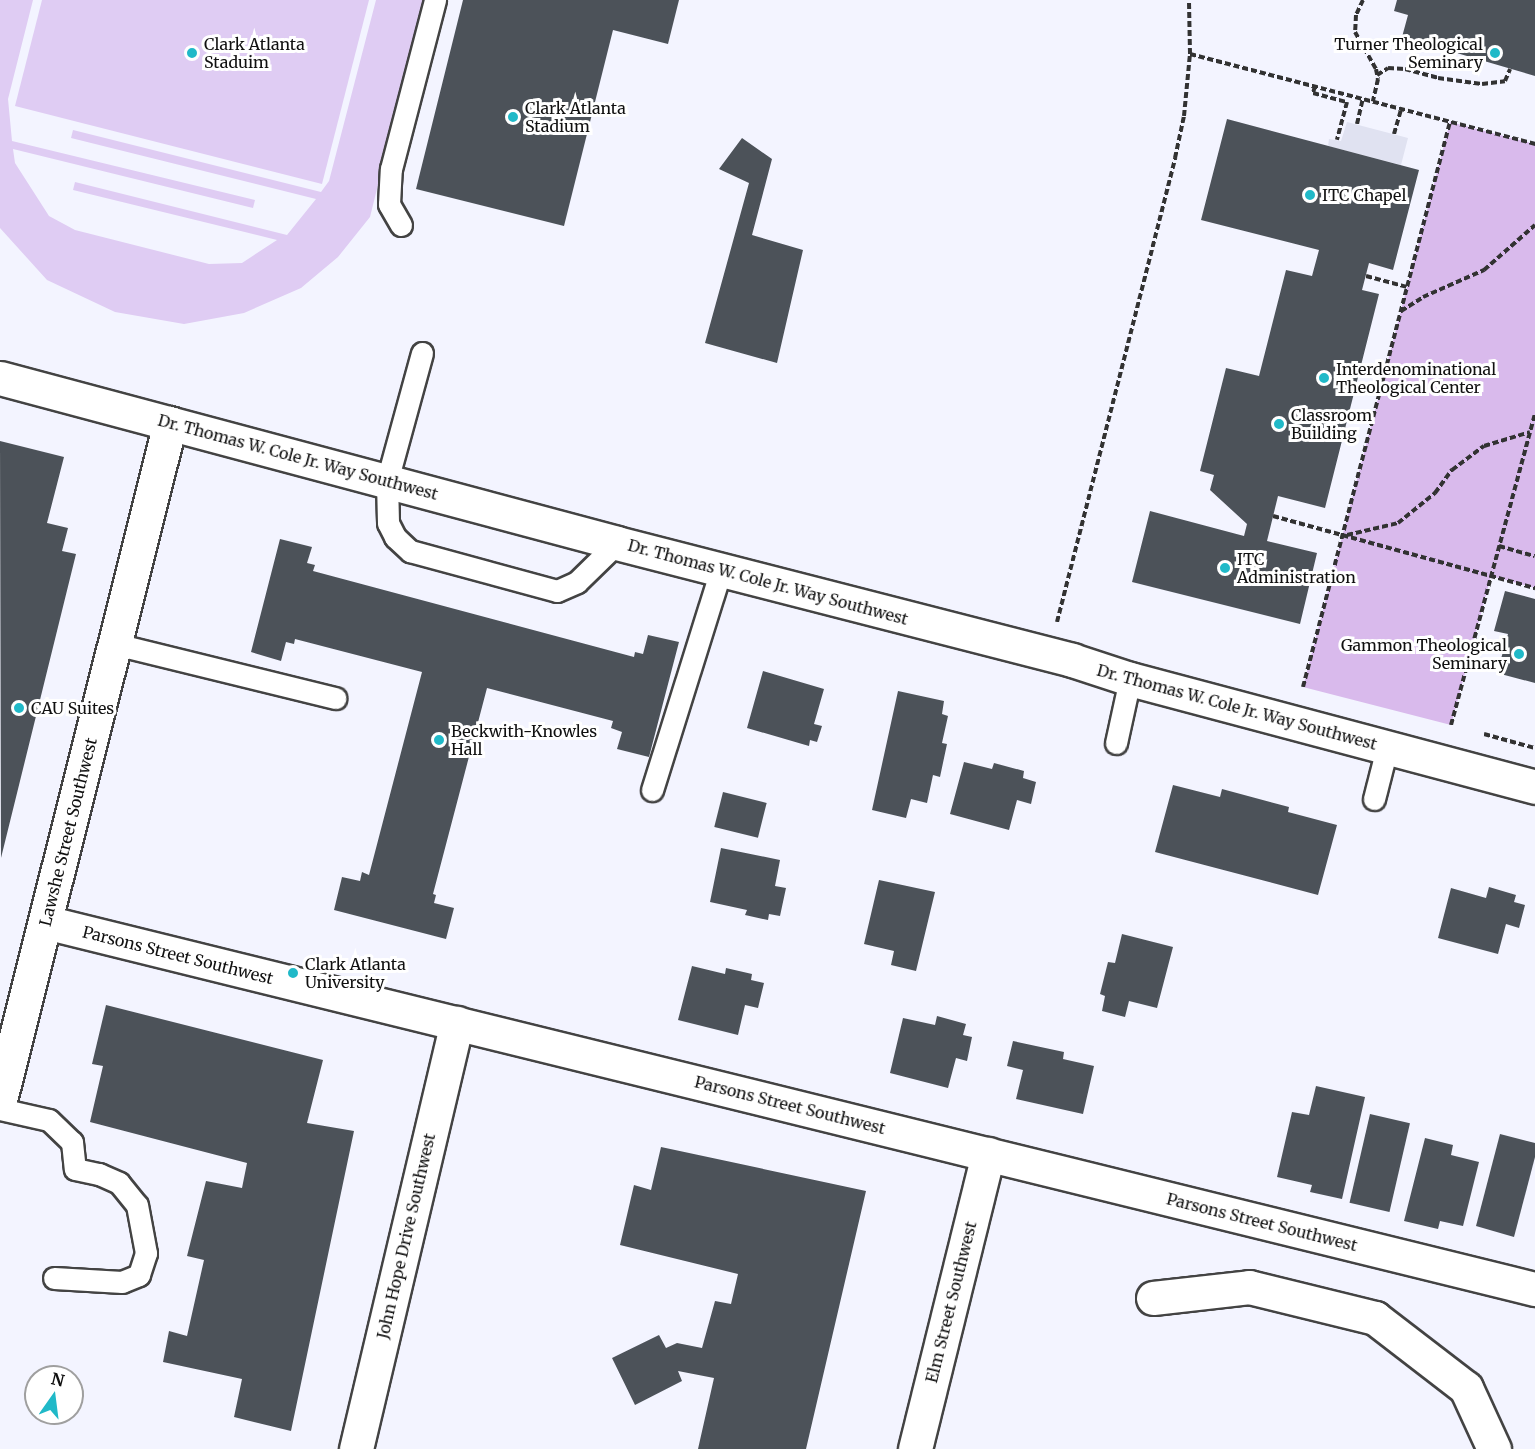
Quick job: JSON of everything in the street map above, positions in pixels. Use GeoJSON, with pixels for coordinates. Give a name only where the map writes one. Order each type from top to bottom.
{"type":"FeatureCollection","features":[{"type":"Feature","properties":{"kind":"street","name":"Dr. Thomas W. Cole Jr. Way Southwest"},"geometry":{"type":"LineString","coordinates":[[0,378],[617,543],[1072,660],[1130,679],[1535,787]]}},
{"type":"Feature","properties":{"kind":"street","name":"Lawshe Street Southwest"},"geometry":{"type":"LineString","coordinates":[[0,1100],[170,423]]}},
{"type":"Feature","properties":{"kind":"street","name":"Parsons Street Southwest"},"geometry":{"type":"LineString","coordinates":[[45,922],[1535,1289]]}},
{"type":"Feature","properties":{"kind":"street","name":"John Hope Drive Southwest"},"geometry":{"type":"LineString","coordinates":[[356,1449],[456,1023]]}},
{"type":"Feature","properties":{"kind":"street","name":"Elm Street Southwest"},"geometry":{"type":"LineString","coordinates":[[915,1449],[988,1154]]}},
{"type":"Feature","properties":{"kind":"street"},"geometry":{"type":"LineString","coordinates":[[1153,1298],[1250,1287],[1374,1318],[1466,1388],[1494,1449]]}},
{"type":"Feature","properties":{"kind":"lane"},"geometry":{"type":"LineString","coordinates":[[400,225],[389,204],[391,170],[435,0]]}},
{"type":"Feature","properties":{"kind":"lane"},"geometry":{"type":"LineString","coordinates":[[422,353],[387,481],[388,523],[395,537],[410,551],[557,591],[577,582],[617,543]]}},
{"type":"Feature","properties":{"kind":"lane"},"geometry":{"type":"LineString","coordinates":[[652,790],[721,570]]}},
{"type":"Feature","properties":{"kind":"lane"},"geometry":{"type":"LineString","coordinates":[[115,644],[335,699]]}},
{"type":"Feature","properties":{"kind":"lane"},"geometry":{"type":"LineString","coordinates":[[1116,743],[1130,679]]}},
{"type":"Feature","properties":{"kind":"lane"},"geometry":{"type":"LineString","coordinates":[[1374,799],[1388,748]]}},
{"type":"Feature","properties":{"kind":"lane"},"geometry":{"type":"LineString","coordinates":[[0,1109],[49,1120],[72,1142],[75,1169],[99,1174],[119,1183],[137,1205],[146,1253],[139,1275],[122,1282],[54,1278]]}},
{"type":"Feature","properties":{"kind":"path"},"geometry":{"type":"LineString","coordinates":[[1045,620],[1056,623],[1059,613],[1175,158],[1184,116],[1190,54],[1190,0]]}},
{"type":"Feature","properties":{"kind":"path"},"geometry":{"type":"LineString","coordinates":[[1363,0],[1356,15],[1355,32],[1372,60],[1377,75],[1373,101]]}},
{"type":"Feature","properties":{"kind":"path"},"geometry":{"type":"LineString","coordinates":[[1190,54],[1535,144]]}},
{"type":"Feature","properties":{"kind":"path"},"geometry":{"type":"LineString","coordinates":[[1377,75],[1388,68],[1406,69],[1438,78],[1482,84],[1505,81],[1510,69]]}},
{"type":"Feature","properties":{"kind":"path"},"geometry":{"type":"LineString","coordinates":[[1315,86],[1313,93],[1347,102],[1336,140]]}},
{"type":"Feature","properties":{"kind":"path"},"geometry":{"type":"LineString","coordinates":[[1357,124],[1363,99]]}},
{"type":"Feature","properties":{"kind":"path"},"geometry":{"type":"LineString","coordinates":[[1394,134],[1401,109]]}},
{"type":"Feature","properties":{"kind":"path"},"geometry":{"type":"LineString","coordinates":[[1303,687],[1450,122]]}},
{"type":"Feature","properties":{"kind":"path"},"geometry":{"type":"LineString","coordinates":[[1400,312],[1423,297],[1484,270],[1535,225]]}},
{"type":"Feature","properties":{"kind":"path"},"geometry":{"type":"LineString","coordinates":[[1366,276],[1407,287]]}},
{"type":"Feature","properties":{"kind":"path"},"geometry":{"type":"LineString","coordinates":[[1451,725],[1535,414]]}},
{"type":"Feature","properties":{"kind":"path"},"geometry":{"type":"LineString","coordinates":[[1343,535],[1398,523],[1435,493],[1452,470],[1484,446],[1530,432]]}},
{"type":"Feature","properties":{"kind":"path"},"geometry":{"type":"LineString","coordinates":[[1273,516],[1535,588]]}},
{"type":"Feature","properties":{"kind":"path"},"geometry":{"type":"LineString","coordinates":[[1499,546],[1535,556]]}},
{"type":"Feature","properties":{"kind":"shaded area"},"geometry":{"type":"Polygon","coordinates":[[[0,0],[33,0],[8,99],[12,141],[255,200],[253,208],[13,149],[15,163],[49,216],[75,230],[209,264],[242,263],[277,240],[73,190],[75,182],[287,235],[316,199],[71,138],[73,130],[321,192],[329,181],[376,0],[424,0],[370,217],[338,257],[301,288],[244,313],[184,324],[115,312],[47,280],[0,228],[0,0]]]}},
{"type":"Feature","properties":{"kind":"shaded area","name":"Clark Atlanta Staduim"},"geometry":{"type":"Polygon","coordinates":[[[42,0],[369,0],[322,184],[15,106],[42,0]]]}},
{"type":"Feature","properties":{"kind":"shaded area"},"geometry":{"type":"Polygon","coordinates":[[[1347,122],[1408,138],[1401,165],[1328,146],[1329,139],[1341,141],[1347,122]]]}},
{"type":"Feature","properties":{"kind":"shaded area"},"geometry":{"type":"Polygon","coordinates":[[[1450,122],[1535,144],[1535,588],[1491,576],[1451,725],[1303,687],[1450,122]]]}},
{"type":"Feature","properties":{"kind":"building","name":"Clark Atlanta Stadium"},"geometry":{"type":"Polygon","coordinates":[[[463,0],[679,0],[668,44],[613,30],[564,226],[416,189],[463,0]]]}},
{"type":"Feature","properties":{"kind":"building","name":"Turner Theological Seminary"},"geometry":{"type":"Polygon","coordinates":[[[1397,0],[1535,0],[1535,76],[1402,37],[1408,15],[1394,11],[1397,0]]]}},
{"type":"Feature","properties":{"kind":"building"},"geometry":{"type":"Polygon","coordinates":[[[1227,119],[1419,170],[1393,270],[1369,263],[1362,290],[1379,294],[1325,508],[1278,496],[1267,541],[1317,553],[1300,624],[1132,582],[1150,511],[1244,536],[1247,524],[1210,490],[1214,475],[1200,471],[1226,368],[1259,376],[1286,270],[1312,276],[1319,250],[1201,220],[1227,119]]]}},
{"type":"Feature","properties":{"kind":"building"},"geometry":{"type":"Polygon","coordinates":[[[742,138],[772,159],[752,235],[803,250],[777,363],[705,343],[749,183],[719,169],[742,138]]]}},
{"type":"Feature","properties":{"kind":"building","name":"CAU Suites"},"geometry":{"type":"Polygon","coordinates":[[[0,441],[64,457],[47,523],[68,528],[62,551],[76,554],[1,858],[0,441]]]}},
{"type":"Feature","properties":{"kind":"building","name":"Beckwith-Knowles Hall"},"geometry":{"type":"Polygon","coordinates":[[[280,539],[312,547],[307,563],[315,565],[313,571],[634,657],[635,652],[643,654],[648,635],[679,642],[649,757],[617,749],[622,732],[611,728],[613,721],[487,688],[433,894],[436,895],[434,903],[454,908],[446,939],[334,910],[342,877],[360,881],[362,872],[369,875],[422,672],[295,639],[294,644],[286,642],[281,661],[251,652],[280,539]]]}},
{"type":"Feature","properties":{"kind":"building","name":"Gammon Theological Seminary"},"geometry":{"type":"Polygon","coordinates":[[[1505,591],[1535,599],[1535,683],[1497,673],[1508,634],[1494,631],[1505,591]]]}},
{"type":"Feature","properties":{"kind":"building"},"geometry":{"type":"Polygon","coordinates":[[[763,671],[824,689],[814,724],[822,726],[817,742],[810,740],[809,746],[747,728],[763,671]]]}},
{"type":"Feature","properties":{"kind":"building"},"geometry":{"type":"Polygon","coordinates":[[[898,691],[944,701],[942,714],[948,716],[942,743],[947,744],[940,777],[933,775],[927,803],[911,799],[906,818],[872,810],[898,691]]]}},
{"type":"Feature","properties":{"kind":"building"},"geometry":{"type":"Polygon","coordinates":[[[964,762],[992,769],[994,763],[1024,771],[1023,778],[1036,782],[1031,804],[1017,800],[1009,830],[950,814],[964,762]]]}},
{"type":"Feature","properties":{"kind":"building"},"geometry":{"type":"Polygon","coordinates":[[[1173,785],[1220,797],[1222,789],[1289,807],[1288,812],[1337,825],[1318,895],[1155,852],[1173,785]]]}},
{"type":"Feature","properties":{"kind":"building"},"geometry":{"type":"Polygon","coordinates":[[[723,792],[767,803],[758,838],[714,827],[723,792]]]}},
{"type":"Feature","properties":{"kind":"building"},"geometry":{"type":"Polygon","coordinates":[[[721,848],[780,860],[775,886],[786,888],[780,916],[769,914],[768,920],[745,915],[747,910],[710,902],[721,848]]]}},
{"type":"Feature","properties":{"kind":"building"},"geometry":{"type":"Polygon","coordinates":[[[879,880],[935,892],[916,971],[891,965],[894,951],[864,944],[879,880]]]}},
{"type":"Feature","properties":{"kind":"building"},"geometry":{"type":"Polygon","coordinates":[[[1489,887],[1516,895],[1514,902],[1525,905],[1519,928],[1506,924],[1498,954],[1438,938],[1451,888],[1486,898],[1489,887]]]}},
{"type":"Feature","properties":{"kind":"building"},"geometry":{"type":"Polygon","coordinates":[[[1122,934],[1173,947],[1157,1008],[1129,1001],[1125,1017],[1102,1011],[1105,996],[1100,994],[1108,962],[1115,963],[1122,934]]]}},
{"type":"Feature","properties":{"kind":"building"},"geometry":{"type":"Polygon","coordinates":[[[692,966],[725,974],[726,968],[752,974],[751,980],[764,983],[758,1008],[745,1005],[738,1035],[678,1020],[692,966]]]}},
{"type":"Feature","properties":{"kind":"building"},"geometry":{"type":"Polygon","coordinates":[[[106,1005],[323,1060],[307,1123],[354,1131],[291,1431],[234,1417],[242,1379],[163,1362],[169,1331],[187,1336],[204,1260],[187,1256],[206,1181],[242,1188],[247,1163],[90,1122],[103,1066],[92,1064],[106,1005]]]}},
{"type":"Feature","properties":{"kind":"building"},"geometry":{"type":"Polygon","coordinates":[[[937,1016],[966,1024],[963,1035],[972,1037],[967,1061],[956,1058],[948,1088],[890,1073],[903,1018],[935,1025],[937,1016]]]}},
{"type":"Feature","properties":{"kind":"building"},"geometry":{"type":"Polygon","coordinates":[[[1013,1041],[1064,1052],[1063,1059],[1094,1066],[1083,1114],[1016,1099],[1023,1070],[1007,1066],[1013,1041]]]}},
{"type":"Feature","properties":{"kind":"building"},"geometry":{"type":"Polygon","coordinates":[[[1316,1086],[1365,1097],[1342,1199],[1310,1192],[1312,1185],[1277,1177],[1292,1112],[1309,1115],[1316,1086]]]}},
{"type":"Feature","properties":{"kind":"building"},"geometry":{"type":"Polygon","coordinates":[[[1370,1114],[1410,1123],[1389,1212],[1350,1203],[1370,1114]]]}},
{"type":"Feature","properties":{"kind":"building"},"geometry":{"type":"Polygon","coordinates":[[[1500,1134],[1535,1143],[1535,1157],[1514,1237],[1476,1226],[1500,1134]]]}},
{"type":"Feature","properties":{"kind":"building"},"geometry":{"type":"Polygon","coordinates":[[[1425,1138],[1453,1145],[1451,1155],[1479,1162],[1463,1226],[1440,1221],[1438,1229],[1404,1221],[1425,1138]]]}},
{"type":"Feature","properties":{"kind":"building"},"geometry":{"type":"Polygon","coordinates":[[[661,1147],[866,1191],[806,1449],[698,1449],[714,1378],[678,1371],[682,1381],[635,1405],[612,1358],[659,1335],[666,1348],[677,1343],[702,1348],[715,1301],[731,1304],[738,1274],[620,1245],[634,1185],[651,1190],[661,1147]]]}},
{"type":"Feature","properties":{"kind":"place","name":"Clark Atlanta Staduim"},"geometry":{"type":"Point","coordinates":[192,53]}},
{"type":"Feature","properties":{"kind":"place","name":"Turner Theological Seminary"},"geometry":{"type":"Point","coordinates":[1495,53]}},
{"type":"Feature","properties":{"kind":"place","name":"Clark Atlanta Stadium"},"geometry":{"type":"Point","coordinates":[513,117]}},
{"type":"Feature","properties":{"kind":"place","name":"ITC Chapel"},"geometry":{"type":"Point","coordinates":[1310,195]}},
{"type":"Feature","properties":{"kind":"place","name":"Interdenominational Theological Center"},"geometry":{"type":"Point","coordinates":[1324,378]}},
{"type":"Feature","properties":{"kind":"place","name":"Classroom Building"},"geometry":{"type":"Point","coordinates":[1279,424]}},
{"type":"Feature","properties":{"kind":"place","name":"ITC Administration"},"geometry":{"type":"Point","coordinates":[1225,568]}},
{"type":"Feature","properties":{"kind":"place","name":"Gammon Theological Seminary"},"geometry":{"type":"Point","coordinates":[1519,654]}},
{"type":"Feature","properties":{"kind":"place","name":"CAU Suites"},"geometry":{"type":"Point","coordinates":[19,708]}},
{"type":"Feature","properties":{"kind":"place","name":"Beckwith-Knowles Hall"},"geometry":{"type":"Point","coordinates":[439,740]}},
{"type":"Feature","properties":{"kind":"place","name":"Clark Atlanta University"},"geometry":{"type":"Point","coordinates":[293,973]}}]}
